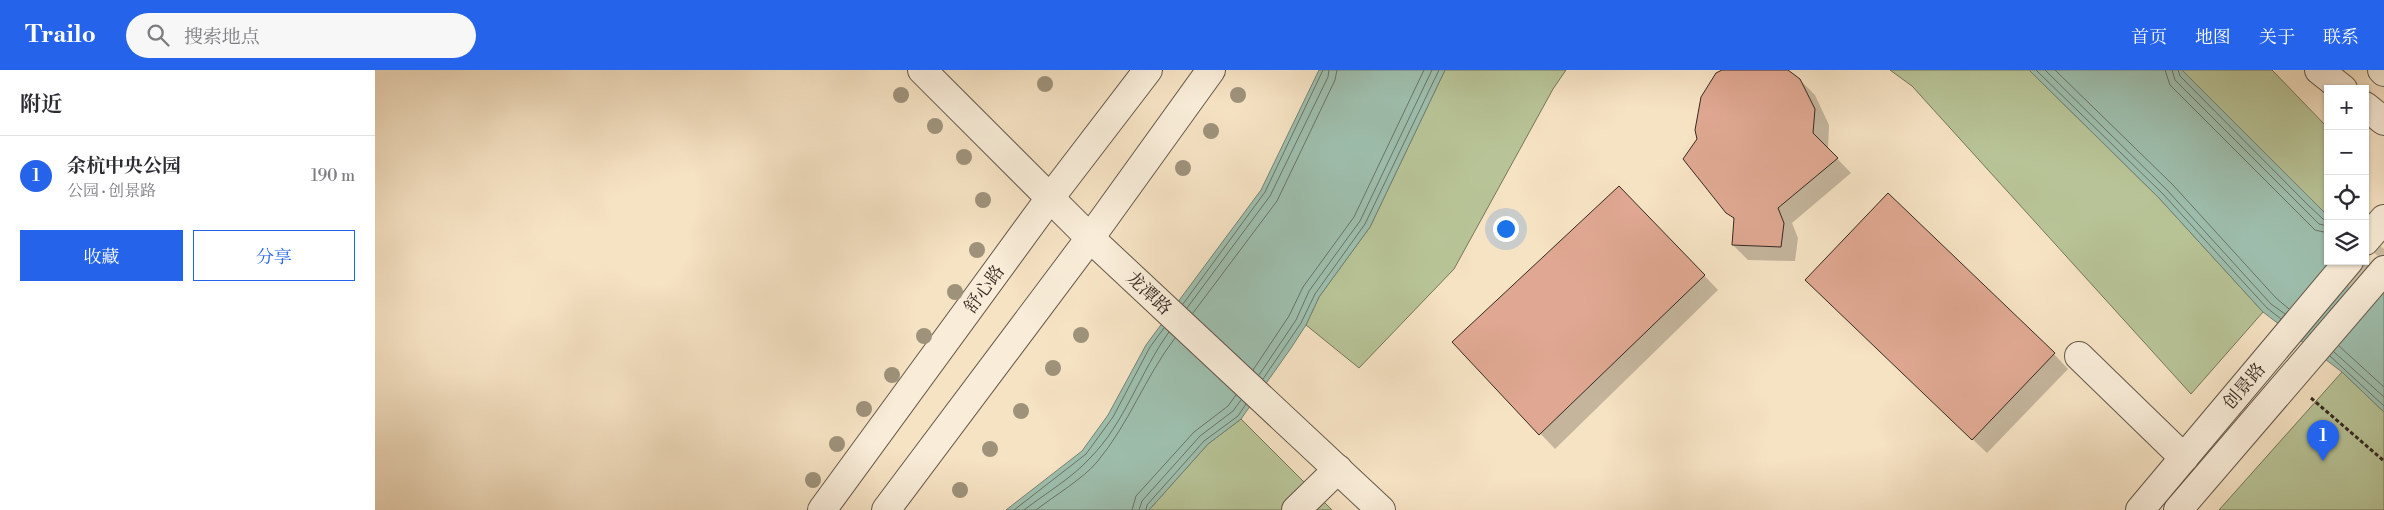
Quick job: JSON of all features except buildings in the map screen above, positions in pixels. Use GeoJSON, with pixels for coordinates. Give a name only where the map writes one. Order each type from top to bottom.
{"type":"FeatureCollection","features":[{"type":"Feature","properties":{"kind":"street","name":"龙潭路"},"geometry":{"type":"LineString","coordinates":[[922,70],[1090,238],[1381,510]]}},
{"type":"Feature","properties":{"kind":"street","name":"舒心路"},"geometry":{"type":"LineString","coordinates":[[822,510],[1050,198],[1148,70]]}},
{"type":"Feature","properties":{"kind":"street"},"geometry":{"type":"LineString","coordinates":[[886,510],[1090,238],[1211,70]]}},
{"type":"Feature","properties":{"kind":"street"},"geometry":{"type":"LineString","coordinates":[[2319,70],[2338,85]]}},
{"type":"Feature","properties":{"kind":"street"},"geometry":{"type":"LineString","coordinates":[[2369,109],[2384,121]]}},
{"type":"Feature","properties":{"kind":"street"},"geometry":{"type":"LineString","coordinates":[[2369,237],[2384,219]]}},
{"type":"Feature","properties":{"kind":"street","name":"创景路"},"geometry":{"type":"LineString","coordinates":[[2141,510],[2346,265]]}},
{"type":"Feature","properties":{"kind":"street","name":"创景路"},"geometry":{"type":"LineString","coordinates":[[2178,510],[2384,270]]}},
{"type":"Feature","properties":{"kind":"street"},"geometry":{"type":"LineString","coordinates":[[2079,356],[2184,458]]}},
{"type":"Feature","properties":{"kind":"street"},"geometry":{"type":"LineString","coordinates":[[1297,510],[1338,469]]}},
{"type":"Feature","properties":{"kind":"path"},"geometry":{"type":"LineString","coordinates":[[2290,380],[2384,461]]}},
{"type":"Feature","properties":{"kind":"shaded area"},"geometry":{"type":"Polygon","coordinates":[[[1445,70],[1566,70],[1553,89],[1454,269],[1359,368],[1306,325],[1319,297],[1370,227],[1445,70]]]}},
{"type":"Feature","properties":{"kind":"shaded area"},"geometry":{"type":"Polygon","coordinates":[[[1890,70],[2029,70],[2159,198],[2263,312],[2191,394],[1912,86],[1890,70]]]}},
{"type":"Feature","properties":{"kind":"shaded area"},"geometry":{"type":"Polygon","coordinates":[[[2182,70],[2272,70],[2324,124],[2324,212],[2182,70]]]}},
{"type":"Feature","properties":{"kind":"shaded area"},"geometry":{"type":"Polygon","coordinates":[[[2342,372],[2384,412],[2384,510],[2219,510],[2342,372]]]}},
{"type":"Feature","properties":{"kind":"shaded area"},"geometry":{"type":"Polygon","coordinates":[[[1241,419],[1332,510],[1149,510],[1208,444],[1241,419]]]}},
{"type":"Feature","properties":{"kind":"water"},"geometry":{"type":"Polygon","coordinates":[[[1319,70],[1445,70],[1370,227],[1319,297],[1306,325],[1241,419],[1208,444],[1149,510],[1006,510],[1082,451],[1108,415],[1146,345],[1261,190],[1319,70]]]}},
{"type":"Feature","properties":{"kind":"water"},"geometry":{"type":"Polygon","coordinates":[[[2029,70],[2182,70],[2324,212],[2324,265],[2369,265],[2384,284],[2384,412],[2342,372],[2263,312],[2159,198],[2029,70]]]}},
{"type":"Feature","properties":{"kind":"tunnel"},"geometry":{"type":"LineString","coordinates":[[2352,289],[2384,249]]}},
{"type":"Feature","properties":{"kind":"place","name":"余杭中央公园"},"geometry":{"type":"Point","coordinates":[2323,461]}}]}
